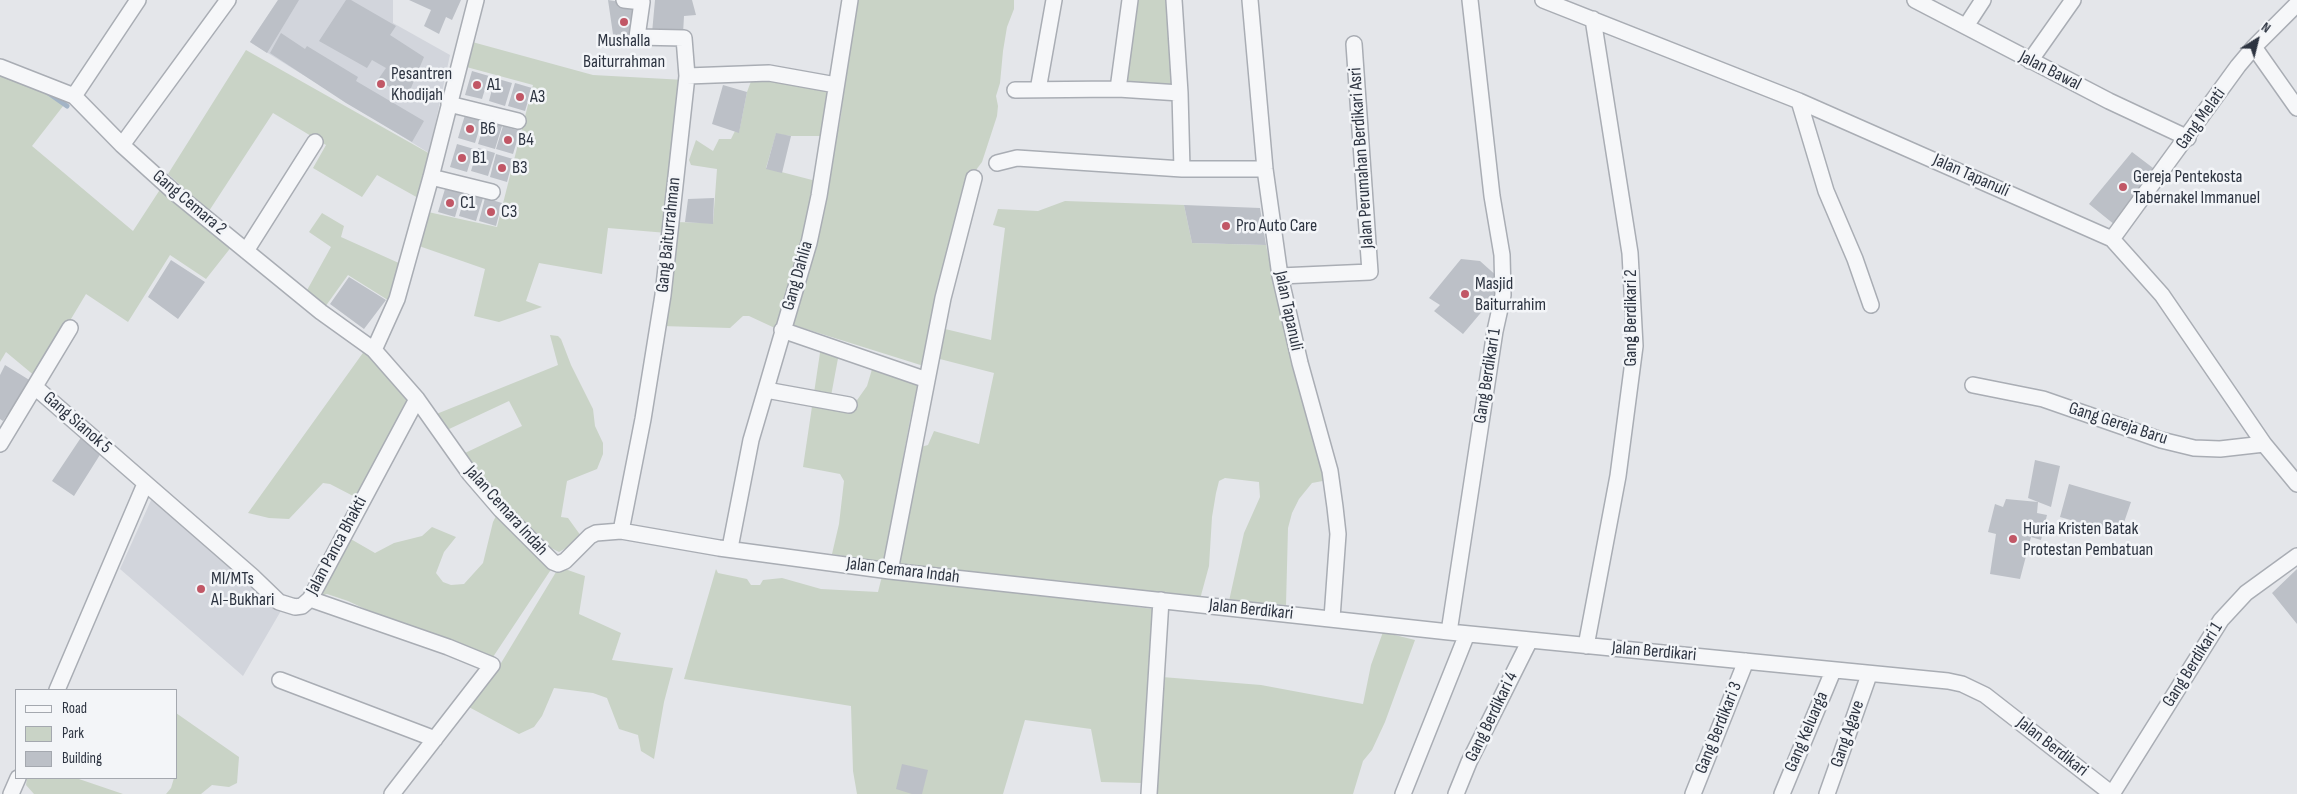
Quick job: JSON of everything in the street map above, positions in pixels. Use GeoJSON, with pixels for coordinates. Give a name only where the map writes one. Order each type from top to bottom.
{"type":"FeatureCollection","features":[{"type":"Feature","properties":{"kind":"street"},"geometry":{"type":"LineString","coordinates":[[74,96],[138,0]]}},
{"type":"Feature","properties":{"kind":"street"},"geometry":{"type":"LineString","coordinates":[[122,144],[228,0]]}},
{"type":"Feature","properties":{"kind":"street"},"geometry":{"type":"LineString","coordinates":[[374,350],[397,299],[431,177],[476,0]]}},
{"type":"Feature","properties":{"kind":"street","name":"Gang Baiturrahman"},"geometry":{"type":"LineString","coordinates":[[621,531],[643,419],[663,295],[687,76],[684,38],[637,37],[642,2],[624,0]]}},
{"type":"Feature","properties":{"kind":"street","name":"Gang Dahlia"},"geometry":{"type":"LineString","coordinates":[[730,548],[751,440],[809,243],[850,0]]}},
{"type":"Feature","properties":{"kind":"street"},"geometry":{"type":"LineString","coordinates":[[1038,90],[1054,0]]}},
{"type":"Feature","properties":{"kind":"street"},"geometry":{"type":"LineString","coordinates":[[1118,89],[1130,0]]}},
{"type":"Feature","properties":{"kind":"street"},"geometry":{"type":"LineString","coordinates":[[1174,0],[1180,93],[1182,169]]}},
{"type":"Feature","properties":{"kind":"street","name":"Jalan Tapanuli"},"geometry":{"type":"LineString","coordinates":[[1250,0],[1265,169],[1280,276],[1300,363],[1330,471],[1334,498],[1338,534],[1332,618]]}},
{"type":"Feature","properties":{"kind":"street","name":"Gang Berdikari 1"},"geometry":{"type":"LineString","coordinates":[[1449,632],[1502,295],[1502,255],[1492,196],[1470,0]]}},
{"type":"Feature","properties":{"kind":"street","name":"Jalan Tapanuli"},"geometry":{"type":"LineString","coordinates":[[1543,0],[1593,18],[1800,101],[2112,239],[2162,295],[2264,444],[2297,484]]}},
{"type":"Feature","properties":{"kind":"street","name":"Jalan Bawal"},"geometry":{"type":"LineString","coordinates":[[1915,0],[2030,61],[2188,138]]}},
{"type":"Feature","properties":{"kind":"street"},"geometry":{"type":"LineString","coordinates":[[1966,26],[1983,0]]}},
{"type":"Feature","properties":{"kind":"street"},"geometry":{"type":"LineString","coordinates":[[2030,61],[2073,0]]}},
{"type":"Feature","properties":{"kind":"street","name":"Gang Melati"},"geometry":{"type":"LineString","coordinates":[[2112,239],[2254,47],[2297,4]]}},
{"type":"Feature","properties":{"kind":"street","name":"Gang Berdikari 2"},"geometry":{"type":"LineString","coordinates":[[1586,646],[1618,476],[1634,346],[1630,253],[1593,18]]}},
{"type":"Feature","properties":{"kind":"street","name":"Jalan Perumahan Berdikari Asri"},"geometry":{"type":"LineString","coordinates":[[1280,276],[1370,272],[1354,44]]}},
{"type":"Feature","properties":{"kind":"street"},"geometry":{"type":"LineString","coordinates":[[2254,47],[2297,108]]}},
{"type":"Feature","properties":{"kind":"street","name":"Gang Cemara 2"},"geometry":{"type":"LineString","coordinates":[[0,67],[74,96],[174,192],[320,312],[374,350]]}},
{"type":"Feature","properties":{"kind":"street"},"geometry":{"type":"LineString","coordinates":[[687,76],[769,73],[836,85]]}},
{"type":"Feature","properties":{"kind":"street"},"geometry":{"type":"LineString","coordinates":[[1015,90],[1118,89],[1180,93]]}},
{"type":"Feature","properties":{"kind":"street"},"geometry":{"type":"LineString","coordinates":[[1800,101],[1826,191],[1855,259],[1871,305]]}},
{"type":"Feature","properties":{"kind":"street"},"geometry":{"type":"LineString","coordinates":[[449,104],[518,121]]}},
{"type":"Feature","properties":{"kind":"street"},"geometry":{"type":"LineString","coordinates":[[246,252],[314,142]]}},
{"type":"Feature","properties":{"kind":"street"},"geometry":{"type":"LineString","coordinates":[[997,162],[1020,158],[1182,169],[1265,169]]}},
{"type":"Feature","properties":{"kind":"street"},"geometry":{"type":"LineString","coordinates":[[431,177],[492,192]]}},
{"type":"Feature","properties":{"kind":"street"},"geometry":{"type":"LineString","coordinates":[[890,571],[943,298],[974,178]]}},
{"type":"Feature","properties":{"kind":"street"},"geometry":{"type":"LineString","coordinates":[[35,387],[70,328]]}},
{"type":"Feature","properties":{"kind":"street"},"geometry":{"type":"LineString","coordinates":[[782,330],[927,380]]}},
{"type":"Feature","properties":{"kind":"street","name":"Jalan Cemara Indah"},"geometry":{"type":"LineString","coordinates":[[374,350],[416,399],[470,474],[500,510],[553,562],[558,564],[565,561],[590,536],[596,533],[621,531],[890,571],[1161,600]]}},
{"type":"Feature","properties":{"kind":"street","name":"Gang Gereja Baru"},"geometry":{"type":"LineString","coordinates":[[1973,385],[2043,399],[2161,440],[2194,448],[2220,449],[2264,444]]}},
{"type":"Feature","properties":{"kind":"street","name":"Gang Sianok 5"},"geometry":{"type":"LineString","coordinates":[[0,444],[35,387],[146,484]]}},
{"type":"Feature","properties":{"kind":"street"},"geometry":{"type":"LineString","coordinates":[[766,390],[849,405]]}},
{"type":"Feature","properties":{"kind":"street","name":"Jalan Panca Bhakti"},"geometry":{"type":"LineString","coordinates":[[146,484],[252,576],[279,602],[295,607],[302,606],[310,599],[416,399]]}},
{"type":"Feature","properties":{"kind":"street"},"geometry":{"type":"LineString","coordinates":[[57,689],[146,484]]}},
{"type":"Feature","properties":{"kind":"street","name":"Gang Berdikari 1"},"geometry":{"type":"LineString","coordinates":[[2112,794],[2221,620],[2246,593],[2297,556]]}},
{"type":"Feature","properties":{"kind":"street"},"geometry":{"type":"LineString","coordinates":[[310,599],[448,647],[492,666],[392,794]]}},
{"type":"Feature","properties":{"kind":"street"},"geometry":{"type":"LineString","coordinates":[[1148,794],[1161,600]]}},
{"type":"Feature","properties":{"kind":"street","name":"Jalan Berdikari"},"geometry":{"type":"LineString","coordinates":[[1161,600],[1467,634],[1948,681],[1976,690],[2000,706],[2112,794]]}},
{"type":"Feature","properties":{"kind":"street"},"geometry":{"type":"LineString","coordinates":[[1403,794],[1467,634]]}},
{"type":"Feature","properties":{"kind":"street","name":"Gang Berdikari 4"},"geometry":{"type":"LineString","coordinates":[[1456,794],[1469,762],[1530,640]]}},
{"type":"Feature","properties":{"kind":"street","name":"Gang Berdikari 3"},"geometry":{"type":"LineString","coordinates":[[1693,794],[1746,661]]}},
{"type":"Feature","properties":{"kind":"street","name":"Gang Keluarga"},"geometry":{"type":"LineString","coordinates":[[1782,794],[1833,671]]}},
{"type":"Feature","properties":{"kind":"street","name":"Gang Agave"},"geometry":{"type":"LineString","coordinates":[[1827,794],[1868,674]]}},
{"type":"Feature","properties":{"kind":"street"},"geometry":{"type":"LineString","coordinates":[[280,680],[435,739]]}},
{"type":"Feature","properties":{"kind":"street"},"geometry":{"type":"LineString","coordinates":[[11,794],[18,779]]}},
{"type":"Feature","properties":{"kind":"shaded area","name":"Pesantren Khodijah"},"geometry":{"type":"Polygon","coordinates":[[[278,0],[393,0],[393,23],[450,55],[429,153],[250,42],[278,0]]]}},
{"type":"Feature","properties":{"kind":"shaded area","name":"MI/MTs Al-Bukhari"},"geometry":{"type":"Polygon","coordinates":[[[152,498],[282,609],[243,676],[120,569],[152,498]]]}},
{"type":"Feature","properties":{"kind":"green space"},"geometry":{"type":"Polygon","coordinates":[[[858,0],[1014,0],[1014,9],[1007,27],[1000,83],[996,96],[997,116],[982,162],[970,178],[930,368],[790,324],[828,183],[841,115],[846,70],[858,0]]]}},
{"type":"Feature","properties":{"kind":"green space"},"geometry":{"type":"Polygon","coordinates":[[[1135,0],[1170,0],[1174,85],[1123,82],[1135,0]]]}},
{"type":"Feature","properties":{"kind":"green space"},"geometry":{"type":"Polygon","coordinates":[[[465,40],[593,75],[685,80],[667,233],[608,228],[602,274],[539,263],[526,301],[542,307],[499,322],[474,316],[485,269],[419,246],[428,212],[497,227],[533,85],[459,65],[465,40]]]}},
{"type":"Feature","properties":{"kind":"green space"},"geometry":{"type":"Polygon","coordinates":[[[246,50],[432,155],[420,199],[377,175],[362,197],[313,168],[326,145],[273,113],[209,211],[168,174],[246,50]]]}},
{"type":"Feature","properties":{"kind":"green space"},"geometry":{"type":"Polygon","coordinates":[[[0,69],[49,90],[67,101],[32,146],[133,231],[161,188],[232,246],[206,279],[170,255],[128,322],[86,294],[36,377],[6,352],[0,362],[0,69]]]}},
{"type":"Feature","properties":{"kind":"green space"},"geometry":{"type":"Polygon","coordinates":[[[753,76],[831,88],[824,136],[776,134],[766,168],[816,181],[805,237],[777,329],[749,316],[743,316],[730,328],[661,326],[675,222],[713,223],[717,169],[691,165],[689,160],[696,140],[713,151],[719,139],[731,139],[735,131],[739,132],[747,92],[753,76]]]}},
{"type":"Feature","properties":{"kind":"green space"},"geometry":{"type":"Polygon","coordinates":[[[1065,201],[1184,205],[1192,243],[1266,245],[1284,331],[1328,480],[1312,483],[1299,499],[1292,513],[1288,528],[1286,605],[1229,601],[1244,533],[1260,497],[1259,482],[1225,478],[1219,481],[1216,493],[1212,517],[1209,566],[1200,599],[1108,589],[1074,582],[933,569],[895,563],[917,448],[928,445],[934,431],[979,444],[994,373],[936,358],[941,328],[991,340],[1005,228],[993,225],[998,209],[1038,211],[1065,201]]]}},
{"type":"Feature","properties":{"kind":"green space"},"geometry":{"type":"Polygon","coordinates":[[[322,213],[344,226],[341,237],[401,264],[391,302],[348,275],[325,307],[306,292],[331,247],[309,232],[322,213]]]}},
{"type":"Feature","properties":{"kind":"green space"},"geometry":{"type":"Polygon","coordinates":[[[550,335],[558,336],[561,339],[571,365],[593,409],[595,426],[603,443],[603,454],[597,469],[567,481],[561,517],[568,518],[581,536],[573,544],[559,552],[551,548],[489,486],[465,453],[522,426],[509,401],[447,430],[434,415],[558,365],[550,335]]]}},
{"type":"Feature","properties":{"kind":"green space"},"geometry":{"type":"Polygon","coordinates":[[[821,346],[839,353],[831,396],[855,403],[867,386],[873,366],[900,375],[918,385],[884,563],[832,554],[839,524],[844,481],[840,474],[803,467],[821,346]]]}},
{"type":"Feature","properties":{"kind":"green space"},"geometry":{"type":"Polygon","coordinates":[[[365,350],[409,400],[357,498],[330,484],[323,483],[289,519],[269,518],[248,513],[365,350]]]}},
{"type":"Feature","properties":{"kind":"green space"},"geometry":{"type":"Polygon","coordinates":[[[498,512],[554,565],[493,657],[487,657],[433,634],[421,632],[348,601],[327,594],[321,596],[349,538],[375,553],[394,543],[422,536],[432,527],[456,537],[444,552],[436,573],[443,582],[451,585],[464,584],[483,563],[493,522],[498,512]]]}},
{"type":"Feature","properties":{"kind":"green space"},"geometry":{"type":"Polygon","coordinates":[[[559,567],[585,576],[579,614],[621,633],[612,660],[673,668],[664,702],[654,759],[641,751],[638,735],[619,729],[607,698],[593,693],[554,688],[542,716],[534,727],[519,734],[467,706],[495,673],[559,567]]]}},
{"type":"Feature","properties":{"kind":"green space"},"geometry":{"type":"Polygon","coordinates":[[[716,569],[718,573],[747,579],[751,585],[760,585],[763,580],[782,578],[821,589],[878,592],[882,576],[1153,609],[1142,783],[1101,782],[1091,729],[1025,720],[1003,794],[857,794],[853,771],[851,706],[684,679],[716,569]]]}},
{"type":"Feature","properties":{"kind":"green space"},"geometry":{"type":"Polygon","coordinates":[[[1383,632],[1415,640],[1385,722],[1372,750],[1363,761],[1353,794],[1154,794],[1162,677],[1261,685],[1363,704],[1371,665],[1383,632]]]}},
{"type":"Feature","properties":{"kind":"green space"},"geometry":{"type":"Polygon","coordinates":[[[178,714],[239,757],[237,783],[229,787],[212,785],[201,794],[166,794],[171,788],[174,779],[178,779],[178,714]]]}},
{"type":"Feature","properties":{"kind":"green space"},"geometry":{"type":"Polygon","coordinates":[[[27,779],[79,779],[123,794],[34,794],[26,785],[27,779]]]}},
{"type":"Feature","properties":{"kind":"building"},"geometry":{"type":"Polygon","coordinates":[[[278,0],[299,0],[267,53],[250,42],[278,0]]]}},
{"type":"Feature","properties":{"kind":"building"},"geometry":{"type":"Polygon","coordinates":[[[346,0],[351,0],[396,26],[390,35],[424,57],[408,95],[377,81],[386,68],[372,60],[367,68],[319,41],[346,0]]]}},
{"type":"Feature","properties":{"kind":"building"},"geometry":{"type":"Polygon","coordinates":[[[409,0],[461,0],[452,20],[446,17],[439,34],[424,26],[431,10],[409,0]]]}},
{"type":"Feature","properties":{"kind":"building","name":"Mushalla Baiturrahman"},"geometry":{"type":"Polygon","coordinates":[[[608,0],[640,5],[635,40],[614,41],[608,0]]]}},
{"type":"Feature","properties":{"kind":"building"},"geometry":{"type":"Polygon","coordinates":[[[655,0],[692,0],[696,15],[684,16],[683,34],[652,33],[655,0]]]}},
{"type":"Feature","properties":{"kind":"building"},"geometry":{"type":"Polygon","coordinates":[[[281,33],[305,49],[307,46],[358,77],[356,81],[424,121],[412,142],[346,103],[270,53],[281,33]]]}},
{"type":"Feature","properties":{"kind":"building","name":"A1"},"geometry":{"type":"Polygon","coordinates":[[[472,71],[489,76],[482,99],[465,95],[472,71]]]}},
{"type":"Feature","properties":{"kind":"building"},"geometry":{"type":"Polygon","coordinates":[[[495,78],[512,83],[505,106],[489,101],[495,78]]]}},
{"type":"Feature","properties":{"kind":"building","name":"A3"},"geometry":{"type":"Polygon","coordinates":[[[515,83],[532,88],[525,111],[508,106],[515,83]]]}},
{"type":"Feature","properties":{"kind":"building"},"geometry":{"type":"Polygon","coordinates":[[[723,85],[747,92],[739,133],[712,124],[723,85]]]}},
{"type":"Feature","properties":{"kind":"building","name":"B6"},"geometry":{"type":"Polygon","coordinates":[[[465,115],[482,120],[475,143],[458,138],[465,115]]]}},
{"type":"Feature","properties":{"kind":"building"},"geometry":{"type":"Polygon","coordinates":[[[485,121],[502,126],[495,149],[478,144],[485,121]]]}},
{"type":"Feature","properties":{"kind":"building","name":"B4"},"geometry":{"type":"Polygon","coordinates":[[[503,126],[520,131],[513,154],[496,149],[503,126]]]}},
{"type":"Feature","properties":{"kind":"building"},"geometry":{"type":"Polygon","coordinates":[[[776,133],[791,136],[782,173],[766,169],[776,133]]]}},
{"type":"Feature","properties":{"kind":"building","name":"B1"},"geometry":{"type":"Polygon","coordinates":[[[457,144],[474,149],[467,172],[450,167],[457,144]]]}},
{"type":"Feature","properties":{"kind":"building"},"geometry":{"type":"Polygon","coordinates":[[[478,148],[495,153],[488,176],[471,171],[478,148]]]}},
{"type":"Feature","properties":{"kind":"building","name":"Gereja Pentekosta Tabernakel Immanuel"},"geometry":{"type":"Polygon","coordinates":[[[2132,152],[2157,171],[2115,225],[2089,204],[2132,152]]]}},
{"type":"Feature","properties":{"kind":"building","name":"B3"},"geometry":{"type":"Polygon","coordinates":[[[496,154],[513,159],[507,182],[490,177],[496,154]]]}},
{"type":"Feature","properties":{"kind":"building","name":"C1"},"geometry":{"type":"Polygon","coordinates":[[[445,189],[462,193],[455,217],[438,212],[445,189]]]}},
{"type":"Feature","properties":{"kind":"building"},"geometry":{"type":"Polygon","coordinates":[[[466,193],[483,198],[476,221],[459,216],[466,193]]]}},
{"type":"Feature","properties":{"kind":"building","name":"C3"},"geometry":{"type":"Polygon","coordinates":[[[485,198],[502,203],[496,226],[479,221],[485,198]]]}},
{"type":"Feature","properties":{"kind":"building"},"geometry":{"type":"Polygon","coordinates":[[[714,198],[713,224],[685,222],[688,199],[714,198]]]}},
{"type":"Feature","properties":{"kind":"building","name":"Pro Auto Care"},"geometry":{"type":"Polygon","coordinates":[[[1184,205],[1260,208],[1266,245],[1192,243],[1184,205]]]}},
{"type":"Feature","properties":{"kind":"building","name":"Masjid Baiturrahim"},"geometry":{"type":"Polygon","coordinates":[[[1461,259],[1480,261],[1499,278],[1500,290],[1463,334],[1434,311],[1440,305],[1429,298],[1461,259]]]}},
{"type":"Feature","properties":{"kind":"building"},"geometry":{"type":"Polygon","coordinates":[[[171,260],[205,282],[178,319],[148,297],[171,260]]]}},
{"type":"Feature","properties":{"kind":"building"},"geometry":{"type":"Polygon","coordinates":[[[349,277],[386,300],[364,329],[330,304],[349,277]]]}},
{"type":"Feature","properties":{"kind":"building"},"geometry":{"type":"Polygon","coordinates":[[[5,365],[31,381],[3,421],[0,419],[0,375],[5,365]]]}},
{"type":"Feature","properties":{"kind":"building"},"geometry":{"type":"Polygon","coordinates":[[[82,436],[103,450],[74,496],[52,481],[82,436]]]}},
{"type":"Feature","properties":{"kind":"building"},"geometry":{"type":"Polygon","coordinates":[[[2035,460],[2060,466],[2051,507],[2028,498],[2035,460]]]}},
{"type":"Feature","properties":{"kind":"building"},"geometry":{"type":"Polygon","coordinates":[[[2069,484],[2131,502],[2120,534],[2060,517],[2069,484]]]}},
{"type":"Feature","properties":{"kind":"building","name":"Huria Kristen Batak Protestan Pembatuan"},"geometry":{"type":"Polygon","coordinates":[[[2006,499],[2038,502],[2037,513],[2047,515],[2041,540],[2031,537],[2020,579],[1990,574],[1996,534],[1988,532],[1995,504],[2003,507],[2006,499]]]}},
{"type":"Feature","properties":{"kind":"building"},"geometry":{"type":"Polygon","coordinates":[[[2297,569],[2297,624],[2272,593],[2297,569]]]}},
{"type":"Feature","properties":{"kind":"building"},"geometry":{"type":"Polygon","coordinates":[[[902,764],[928,770],[922,794],[912,794],[896,789],[902,764]]]}},
{"type":"Feature","properties":{"kind":"waterway"},"geometry":{"type":"LineString","coordinates":[[47,92],[67,106]]}},
{"type":"Feature","properties":{"kind":"place","name":"Mushalla Baiturrahman"},"geometry":{"type":"Point","coordinates":[624,22]}},
{"type":"Feature","properties":{"kind":"place","name":"Pesantren Khodijah"},"geometry":{"type":"Point","coordinates":[381,84]}},
{"type":"Feature","properties":{"kind":"place","name":"A1"},"geometry":{"type":"Point","coordinates":[477,85]}},
{"type":"Feature","properties":{"kind":"place","name":"A3"},"geometry":{"type":"Point","coordinates":[520,97]}},
{"type":"Feature","properties":{"kind":"place","name":"B6"},"geometry":{"type":"Point","coordinates":[470,129]}},
{"type":"Feature","properties":{"kind":"place","name":"B4"},"geometry":{"type":"Point","coordinates":[508,140]}},
{"type":"Feature","properties":{"kind":"place","name":"B1"},"geometry":{"type":"Point","coordinates":[462,158]}},
{"type":"Feature","properties":{"kind":"place","name":"B3"},"geometry":{"type":"Point","coordinates":[502,168]}},
{"type":"Feature","properties":{"kind":"place","name":"Gereja Pentekosta Tabernakel Immanuel"},"geometry":{"type":"Point","coordinates":[2123,187]}},
{"type":"Feature","properties":{"kind":"place","name":"C1"},"geometry":{"type":"Point","coordinates":[450,203]}},
{"type":"Feature","properties":{"kind":"place","name":"C3"},"geometry":{"type":"Point","coordinates":[491,212]}},
{"type":"Feature","properties":{"kind":"place","name":"Pro Auto Care"},"geometry":{"type":"Point","coordinates":[1226,226]}},
{"type":"Feature","properties":{"kind":"place","name":"Masjid Baiturrahim"},"geometry":{"type":"Point","coordinates":[1465,294]}},
{"type":"Feature","properties":{"kind":"place","name":"Huria Kristen Batak Protestan Pembatuan"},"geometry":{"type":"Point","coordinates":[2013,539]}},
{"type":"Feature","properties":{"kind":"place","name":"MI/MTs Al-Bukhari"},"geometry":{"type":"Point","coordinates":[201,589]}}]}
